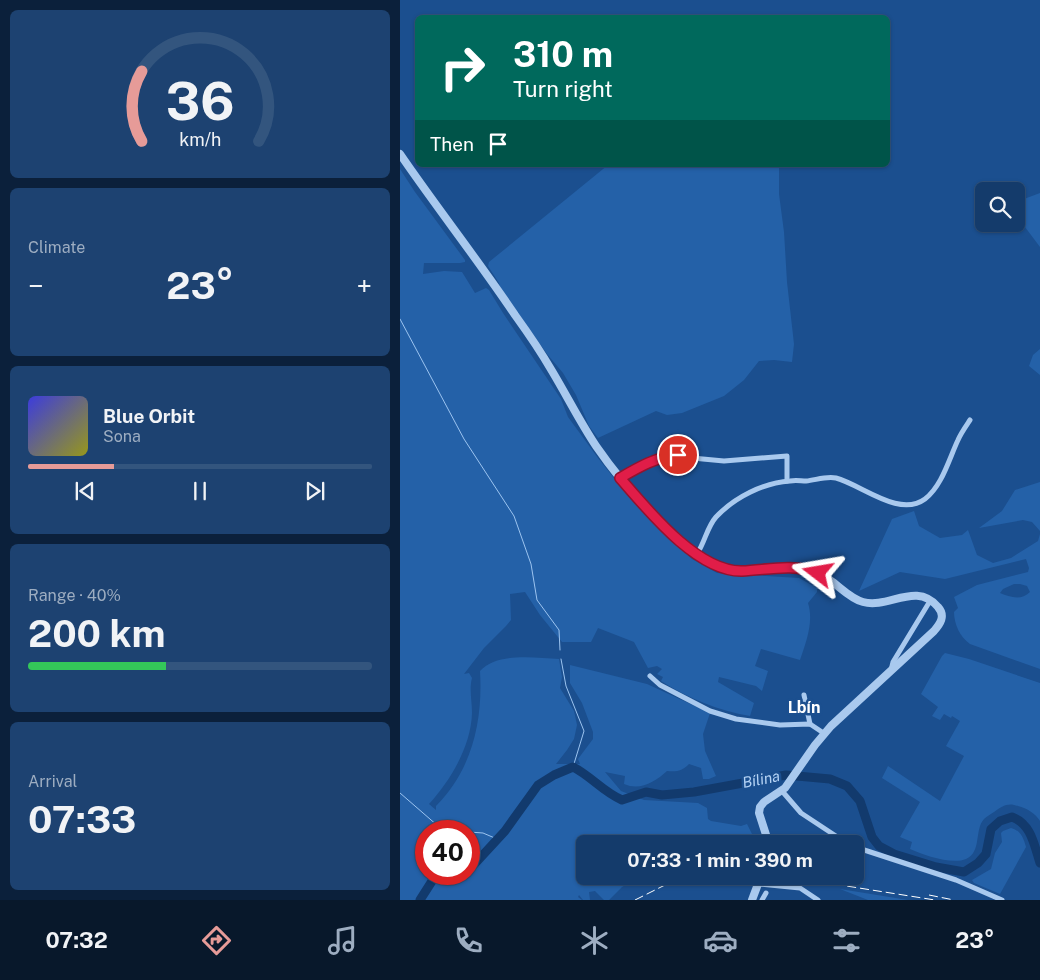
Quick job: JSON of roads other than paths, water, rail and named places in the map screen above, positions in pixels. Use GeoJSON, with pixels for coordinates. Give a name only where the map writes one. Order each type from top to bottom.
{"type":"FeatureCollection","features":[{"type":"Feature","properties":{"kind":"street"},"geometry":{"type":"LineString","coordinates":[[400,154],[514,314],[550,368],[596,445],[620,478],[651,513],[681,542],[718,567],[732,570],[800,567],[832,581],[849,594],[864,602],[875,604],[909,595],[920,597],[938,606],[942,620],[939,624],[824,734],[789,784],[760,806],[760,820],[766,835]]}},
{"type":"Feature","properties":{"kind":"street"},"geometry":{"type":"LineString","coordinates":[[697,554],[712,523],[731,504],[764,486],[787,481],[835,478],[860,487],[877,498],[913,505],[925,499],[938,485],[959,437],[970,420]]}},
{"type":"Feature","properties":{"kind":"street"},"geometry":{"type":"LineString","coordinates":[[620,478],[648,462],[671,456],[724,461],[787,456],[787,481]]}},
{"type":"Feature","properties":{"kind":"street"},"geometry":{"type":"LineString","coordinates":[[890,672],[930,601]]}},
{"type":"Feature","properties":{"kind":"street"},"geometry":{"type":"LineString","coordinates":[[650,676],[660,685],[710,711],[736,719],[780,725],[810,724],[824,734]]}},
{"type":"Feature","properties":{"kind":"street"},"geometry":{"type":"LineString","coordinates":[[804,695],[810,724]]}},
{"type":"Feature","properties":{"kind":"street"},"geometry":{"type":"LineString","coordinates":[[782,791],[801,813],[834,835]]}},
{"type":"Feature","properties":{"kind":"street"},"geometry":{"type":"LineString","coordinates":[[864,850],[956,880],[1002,900]]}},
{"type":"Feature","properties":{"kind":"street"},"geometry":{"type":"LineString","coordinates":[[752,900],[758,885]]}},
{"type":"Feature","properties":{"kind":"street"},"geometry":{"type":"LineString","coordinates":[[785,885],[800,888],[818,900]]}},
{"type":"Feature","properties":{"kind":"street"},"geometry":{"type":"LineString","coordinates":[[762,900],[766,893]]}},
{"type":"Feature","properties":{"kind":"waterway"},"geometry":{"type":"LineString","coordinates":[[400,319],[464,439],[514,516],[531,564],[537,600],[559,630],[560,650]]}},
{"type":"Feature","properties":{"kind":"waterway"},"geometry":{"type":"LineString","coordinates":[[561,659],[566,686],[584,731],[573,767]]}},
{"type":"Feature","properties":{"kind":"waterway","name":"Bílina"},"geometry":{"type":"LineString","coordinates":[[480,858],[505,831],[538,785],[554,775],[573,767],[622,800],[646,792],[662,795],[694,792],[786,775],[830,779],[847,786],[860,801],[872,837],[879,846],[894,854],[936,867],[964,872],[978,863],[986,854],[991,829],[1000,821],[1012,817],[1024,824],[1028,830],[1034,842],[1040,863]]}},
{"type":"Feature","properties":{"kind":"waterway"},"geometry":{"type":"LineString","coordinates":[[400,793],[431,820]]}},
{"type":"Feature","properties":{"kind":"waterway"},"geometry":{"type":"LineString","coordinates":[[480,833],[497,839]]}},
{"type":"Feature","properties":{"kind":"waterway","name":"Bílina"},"geometry":{"type":"LineString","coordinates":[[420,900],[430,885]]}},
{"type":"Feature","properties":{"kind":"railway"},"geometry":{"type":"LineString","coordinates":[[635,900],[665,885]]}},
{"type":"Feature","properties":{"kind":"railway"},"geometry":{"type":"LineString","coordinates":[[840,885],[935,900]]}},
{"type":"Feature","properties":{"kind":"railway"},"geometry":{"type":"LineString","coordinates":[[929,895],[954,900]]}},
{"type":"Feature","properties":{"kind":"district","name":"Lbín"},"geometry":{"type":"Point","coordinates":[804,707]}}]}
